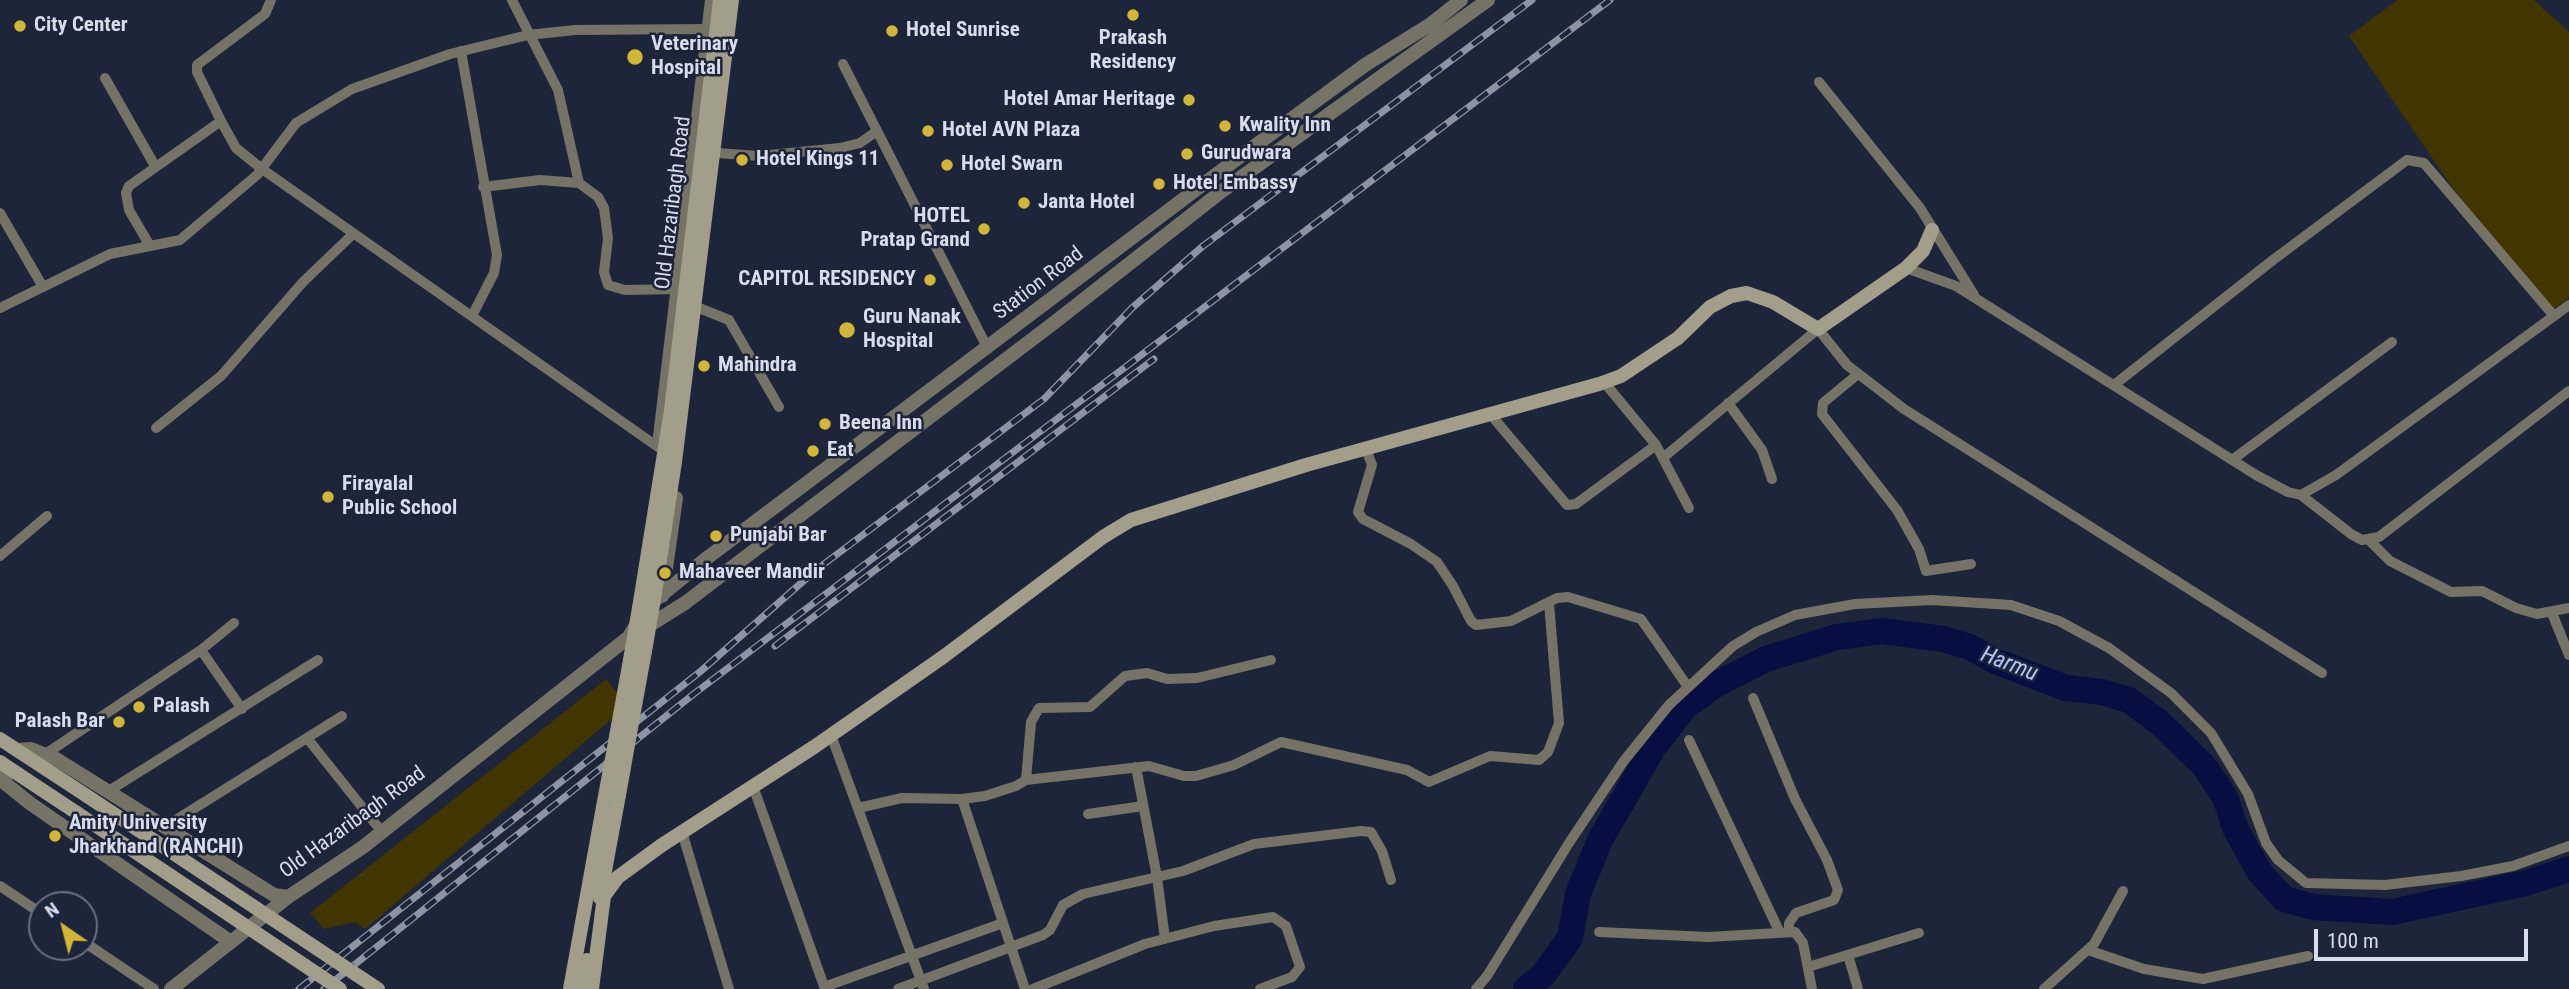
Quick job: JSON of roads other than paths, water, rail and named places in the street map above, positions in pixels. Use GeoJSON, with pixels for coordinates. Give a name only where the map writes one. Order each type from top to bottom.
{"type":"FeatureCollection","features":[{"type":"Feature","properties":{"kind":"main road","name":"Old Hazaribagh Road"},"geometry":{"type":"LineString","coordinates":[[651,602],[720,0]]}},
{"type":"Feature","properties":{"kind":"main road"},"geometry":{"type":"LineString","coordinates":[[581,989],[619,795],[674,475],[732,0]]}},
{"type":"Feature","properties":{"kind":"main road"},"geometry":{"type":"LineString","coordinates":[[592,989],[604,897],[618,877],[682,832],[831,736],[943,657],[1103,537],[1131,520],[1621,376],[1678,338],[1710,307],[1731,296],[1748,293],[1773,302],[1818,328],[1906,268],[1923,251],[1932,230]]}},
{"type":"Feature","properties":{"kind":"main road"},"geometry":{"type":"LineString","coordinates":[[570,989],[630,660],[651,602]]}},
{"type":"Feature","properties":{"kind":"main road"},"geometry":{"type":"LineString","coordinates":[[0,739],[378,989]]}},
{"type":"Feature","properties":{"kind":"main road"},"geometry":{"type":"LineString","coordinates":[[1,762],[340,989]]}},
{"type":"Feature","properties":{"kind":"street"},"geometry":{"type":"LineString","coordinates":[[271,0],[265,14],[197,65],[197,72],[236,148],[352,235],[658,447]]}},
{"type":"Feature","properties":{"kind":"street"},"geometry":{"type":"LineString","coordinates":[[512,0],[558,90],[579,183]]}},
{"type":"Feature","properties":{"kind":"street"},"geometry":{"type":"LineString","coordinates":[[629,637],[658,447],[712,0]]}},
{"type":"Feature","properties":{"kind":"street"},"geometry":{"type":"LineString","coordinates":[[658,621],[651,602],[699,308],[737,0]]}},
{"type":"Feature","properties":{"kind":"street","name":"Station Road"},"geometry":{"type":"LineString","coordinates":[[651,602],[1222,170],[1365,65],[1432,24],[1461,0]]}},
{"type":"Feature","properties":{"kind":"street"},"geometry":{"type":"LineString","coordinates":[[629,637],[658,621],[1055,322],[1222,191],[1488,0]]}},
{"type":"Feature","properties":{"kind":"street"},"geometry":{"type":"LineString","coordinates":[[0,308],[110,254],[180,240],[261,169],[296,123],[330,100],[379,79],[461,51],[528,35],[566,30],[708,29]]}},
{"type":"Feature","properties":{"kind":"street"},"geometry":{"type":"LineString","coordinates":[[461,51],[497,255],[494,273],[472,316]]}},
{"type":"Feature","properties":{"kind":"street"},"geometry":{"type":"LineString","coordinates":[[843,64],[988,349]]}},
{"type":"Feature","properties":{"kind":"street"},"geometry":{"type":"LineString","coordinates":[[105,78],[155,166]]}},
{"type":"Feature","properties":{"kind":"street"},"geometry":{"type":"LineString","coordinates":[[1819,82],[1920,208],[1976,298]]}},
{"type":"Feature","properties":{"kind":"street"},"geometry":{"type":"LineString","coordinates":[[150,246],[129,210],[126,192],[138,178],[221,121]]}},
{"type":"Feature","properties":{"kind":"street"},"geometry":{"type":"LineString","coordinates":[[717,153],[759,156],[840,148],[860,143],[877,131]]}},
{"type":"Feature","properties":{"kind":"street"},"geometry":{"type":"LineString","coordinates":[[2113,385],[2407,160],[2424,163],[2554,316]]}},
{"type":"Feature","properties":{"kind":"street"},"geometry":{"type":"LineString","coordinates":[[484,187],[540,180],[579,183],[598,197],[604,208],[608,238],[604,272],[608,285],[625,290],[678,289]]}},
{"type":"Feature","properties":{"kind":"street"},"geometry":{"type":"LineString","coordinates":[[0,213],[43,287]]}},
{"type":"Feature","properties":{"kind":"street"},"geometry":{"type":"LineString","coordinates":[[156,428],[221,376],[303,282],[352,235]]}},
{"type":"Feature","properties":{"kind":"street"},"geometry":{"type":"LineString","coordinates":[[1906,268],[1956,286],[1976,298],[2232,460],[2276,486],[2301,495],[2351,534],[2370,540],[2390,561],[2451,592],[2483,591],[2526,611],[2552,613],[2569,608]]}},
{"type":"Feature","properties":{"kind":"street"},"geometry":{"type":"LineString","coordinates":[[2301,495],[2336,475],[2569,305]]}},
{"type":"Feature","properties":{"kind":"street"},"geometry":{"type":"LineString","coordinates":[[699,308],[729,320],[779,407]]}},
{"type":"Feature","properties":{"kind":"street"},"geometry":{"type":"LineString","coordinates":[[1664,457],[1818,328],[1858,374],[1904,409],[2322,673]]}},
{"type":"Feature","properties":{"kind":"street"},"geometry":{"type":"LineString","coordinates":[[2232,460],[2392,342]]}},
{"type":"Feature","properties":{"kind":"street"},"geometry":{"type":"LineString","coordinates":[[1858,374],[1823,403],[1822,414],[1896,509],[1919,549],[1926,571],[1971,564]]}},
{"type":"Feature","properties":{"kind":"street"},"geometry":{"type":"LineString","coordinates":[[1604,382],[1656,445],[1689,508]]}},
{"type":"Feature","properties":{"kind":"street"},"geometry":{"type":"LineString","coordinates":[[2370,540],[2403,520],[2569,391]]}},
{"type":"Feature","properties":{"kind":"street"},"geometry":{"type":"LineString","coordinates":[[1728,403],[1762,450],[1772,479]]}},
{"type":"Feature","properties":{"kind":"street"},"geometry":{"type":"LineString","coordinates":[[1491,415],[1567,505],[1576,504],[1656,445]]}},
{"type":"Feature","properties":{"kind":"street"},"geometry":{"type":"LineString","coordinates":[[1366,449],[1372,465],[1358,512],[1363,519],[1411,544],[1437,562],[1471,621],[1482,626],[1511,621],[1568,597],[1641,619],[1688,687]]}},
{"type":"Feature","properties":{"kind":"street"},"geometry":{"type":"LineString","coordinates":[[0,556],[47,516]]}},
{"type":"Feature","properties":{"kind":"street"},"geometry":{"type":"LineString","coordinates":[[1476,989],[1498,960],[1569,843],[1623,762],[1669,705],[1732,646],[1795,615],[1855,604],[1963,601],[2011,605],[2036,611],[2070,627],[2141,670],[2194,712],[2217,742],[2243,786],[2266,843],[2278,860],[2306,883],[2385,885],[2439,880],[2492,871],[2569,846]]}},
{"type":"Feature","properties":{"kind":"street","name":"Old Hazaribagh Road"},"geometry":{"type":"LineString","coordinates":[[17,750],[31,749],[44,755],[274,895],[288,897],[382,832],[629,637],[651,602]]}},
{"type":"Feature","properties":{"kind":"street"},"geometry":{"type":"LineString","coordinates":[[858,808],[902,798],[962,799],[1003,791],[1026,780],[1136,767],[1156,766],[1184,776],[1196,776],[1234,765],[1281,741],[1407,770],[1429,782],[1490,756],[1539,760],[1548,752],[1559,723],[1549,603]]}},
{"type":"Feature","properties":{"kind":"street"},"geometry":{"type":"LineString","coordinates":[[2552,613],[2569,655]]}},
{"type":"Feature","properties":{"kind":"street"},"geometry":{"type":"LineString","coordinates":[[44,755],[201,650],[234,623]]}},
{"type":"Feature","properties":{"kind":"street"},"geometry":{"type":"LineString","coordinates":[[201,650],[242,709]]}},
{"type":"Feature","properties":{"kind":"street"},"geometry":{"type":"LineString","coordinates":[[107,792],[318,660]]}},
{"type":"Feature","properties":{"kind":"street"},"geometry":{"type":"LineString","coordinates":[[1026,780],[1031,722],[1040,708],[1090,707],[1115,682],[1134,674],[1147,673],[1167,679],[1197,678],[1271,660]]}},
{"type":"Feature","properties":{"kind":"street"},"geometry":{"type":"LineString","coordinates":[[1754,698],[1795,799],[1827,860],[1838,890],[1834,900],[1796,913],[1784,930]]}},
{"type":"Feature","properties":{"kind":"street"},"geometry":{"type":"LineString","coordinates":[[163,828],[342,716]]}},
{"type":"Feature","properties":{"kind":"street"},"geometry":{"type":"LineString","coordinates":[[831,736],[922,984]]}},
{"type":"Feature","properties":{"kind":"street"},"geometry":{"type":"LineString","coordinates":[[307,738],[382,832]]}},
{"type":"Feature","properties":{"kind":"street"},"geometry":{"type":"LineString","coordinates":[[1689,740],[1784,930]]}},
{"type":"Feature","properties":{"kind":"street"},"geometry":{"type":"LineString","coordinates":[[1,762],[6,784],[31,804],[231,942]]}},
{"type":"Feature","properties":{"kind":"street"},"geometry":{"type":"LineString","coordinates":[[1136,767],[1157,877],[1165,939]]}},
{"type":"Feature","properties":{"kind":"street"},"geometry":{"type":"LineString","coordinates":[[753,786],[824,988],[911,954],[1003,923]]}},
{"type":"Feature","properties":{"kind":"street"},"geometry":{"type":"LineString","coordinates":[[962,799],[1025,989]]}},
{"type":"Feature","properties":{"kind":"street"},"geometry":{"type":"LineString","coordinates":[[1088,814],[1143,806]]}},
{"type":"Feature","properties":{"kind":"street"},"geometry":{"type":"LineString","coordinates":[[682,832],[729,989]]}},
{"type":"Feature","properties":{"kind":"street"},"geometry":{"type":"LineString","coordinates":[[898,989],[922,984],[1049,930],[1057,912],[1073,898],[1157,877],[1254,844],[1371,832],[1377,840],[1391,880]]}},
{"type":"Feature","properties":{"kind":"street"},"geometry":{"type":"LineString","coordinates":[[0,886],[28,905]]}},
{"type":"Feature","properties":{"kind":"street"},"geometry":{"type":"LineString","coordinates":[[2044,989],[2088,950],[2105,928],[2123,891]]}},
{"type":"Feature","properties":{"kind":"street"},"geometry":{"type":"LineString","coordinates":[[170,989],[288,897]]}},
{"type":"Feature","properties":{"kind":"street"},"geometry":{"type":"LineString","coordinates":[[1033,989],[1122,952],[1165,939],[1240,921],[1273,917],[1286,926],[1300,967],[1292,977],[1260,989]]}},
{"type":"Feature","properties":{"kind":"street"},"geometry":{"type":"LineString","coordinates":[[1599,932],[1708,937],[1784,930],[1801,937],[1812,989]]}},
{"type":"Feature","properties":{"kind":"street"},"geometry":{"type":"LineString","coordinates":[[1808,967],[1919,933]]}},
{"type":"Feature","properties":{"kind":"street"},"geometry":{"type":"LineString","coordinates":[[2088,950],[2144,969],[2203,979],[2308,956]]}},
{"type":"Feature","properties":{"kind":"street"},"geometry":{"type":"LineString","coordinates":[[98,951],[154,989]]}},
{"type":"Feature","properties":{"kind":"street"},"geometry":{"type":"LineString","coordinates":[[1848,954],[1858,989]]}},
{"type":"Feature","properties":{"kind":"waterway","name":"Harmu"},"geometry":{"type":"LineString","coordinates":[[1526,989],[1543,975],[1570,938],[1578,894],[1600,840],[1653,748],[1685,707],[1715,685],[1766,659],[1837,637],[1883,631],[1943,639],[1970,647],[1995,661],[2066,688],[2102,692],[2129,700],[2160,723],[2204,766],[2225,797],[2236,830],[2260,873],[2284,899],[2313,907],[2392,912],[2526,883],[2569,869]]}},
{"type":"Feature","properties":{"kind":"railway"},"geometry":{"type":"LineString","coordinates":[[299,989],[701,671],[816,570],[1044,399],[1132,308],[1203,246],[1532,0]]}},
{"type":"Feature","properties":{"kind":"railway"},"geometry":{"type":"LineString","coordinates":[[324,989],[695,693],[1610,0]]}},
{"type":"Feature","properties":{"kind":"railway"},"geometry":{"type":"LineString","coordinates":[[775,646],[1154,359]]}},
{"type":"Feature","properties":{"kind":"place","name":"Prakash Residency"},"geometry":{"type":"Point","coordinates":[1133,15]}},
{"type":"Feature","properties":{"kind":"place","name":"City Center"},"geometry":{"type":"Point","coordinates":[20,26]}},
{"type":"Feature","properties":{"kind":"place","name":"Hotel Sunrise"},"geometry":{"type":"Point","coordinates":[892,31]}},
{"type":"Feature","properties":{"kind":"place","name":"Veterinary Hospital"},"geometry":{"type":"Point","coordinates":[635,57]}},
{"type":"Feature","properties":{"kind":"place","name":"Hotel Amar Heritage"},"geometry":{"type":"Point","coordinates":[1189,100]}},
{"type":"Feature","properties":{"kind":"place","name":"Kwality Inn"},"geometry":{"type":"Point","coordinates":[1225,126]}},
{"type":"Feature","properties":{"kind":"place","name":"Hotel AVN Plaza"},"geometry":{"type":"Point","coordinates":[928,131]}},
{"type":"Feature","properties":{"kind":"place","name":"Gurudwara"},"geometry":{"type":"Point","coordinates":[1187,154]}},
{"type":"Feature","properties":{"kind":"place","name":"Hotel Kings 11"},"geometry":{"type":"Point","coordinates":[742,160]}},
{"type":"Feature","properties":{"kind":"place","name":"Hotel Swarn"},"geometry":{"type":"Point","coordinates":[947,165]}},
{"type":"Feature","properties":{"kind":"place","name":"Hotel Embassy"},"geometry":{"type":"Point","coordinates":[1159,184]}},
{"type":"Feature","properties":{"kind":"place","name":"Janta Hotel"},"geometry":{"type":"Point","coordinates":[1024,203]}},
{"type":"Feature","properties":{"kind":"place","name":"HOTEL Pratap Grand"},"geometry":{"type":"Point","coordinates":[984,229]}},
{"type":"Feature","properties":{"kind":"place","name":"CAPITOL RESIDENCY"},"geometry":{"type":"Point","coordinates":[930,280]}},
{"type":"Feature","properties":{"kind":"place","name":"Guru Nanak Hospital"},"geometry":{"type":"Point","coordinates":[847,330]}},
{"type":"Feature","properties":{"kind":"place","name":"Mahindra"},"geometry":{"type":"Point","coordinates":[704,366]}},
{"type":"Feature","properties":{"kind":"place","name":"Beena Inn"},"geometry":{"type":"Point","coordinates":[825,424]}},
{"type":"Feature","properties":{"kind":"place","name":"Eat"},"geometry":{"type":"Point","coordinates":[813,451]}},
{"type":"Feature","properties":{"kind":"place","name":"Firayalal Public School"},"geometry":{"type":"Point","coordinates":[328,497]}},
{"type":"Feature","properties":{"kind":"place","name":"Punjabi Bar"},"geometry":{"type":"Point","coordinates":[716,536]}},
{"type":"Feature","properties":{"kind":"place","name":"Mahaveer Mandir"},"geometry":{"type":"Point","coordinates":[665,573]}},
{"type":"Feature","properties":{"kind":"place","name":"Palash"},"geometry":{"type":"Point","coordinates":[139,707]}},
{"type":"Feature","properties":{"kind":"place","name":"Palash Bar"},"geometry":{"type":"Point","coordinates":[119,722]}},
{"type":"Feature","properties":{"kind":"place","name":"Amity University Jharkhand (RANCHI)"},"geometry":{"type":"Point","coordinates":[55,836]}}]}
